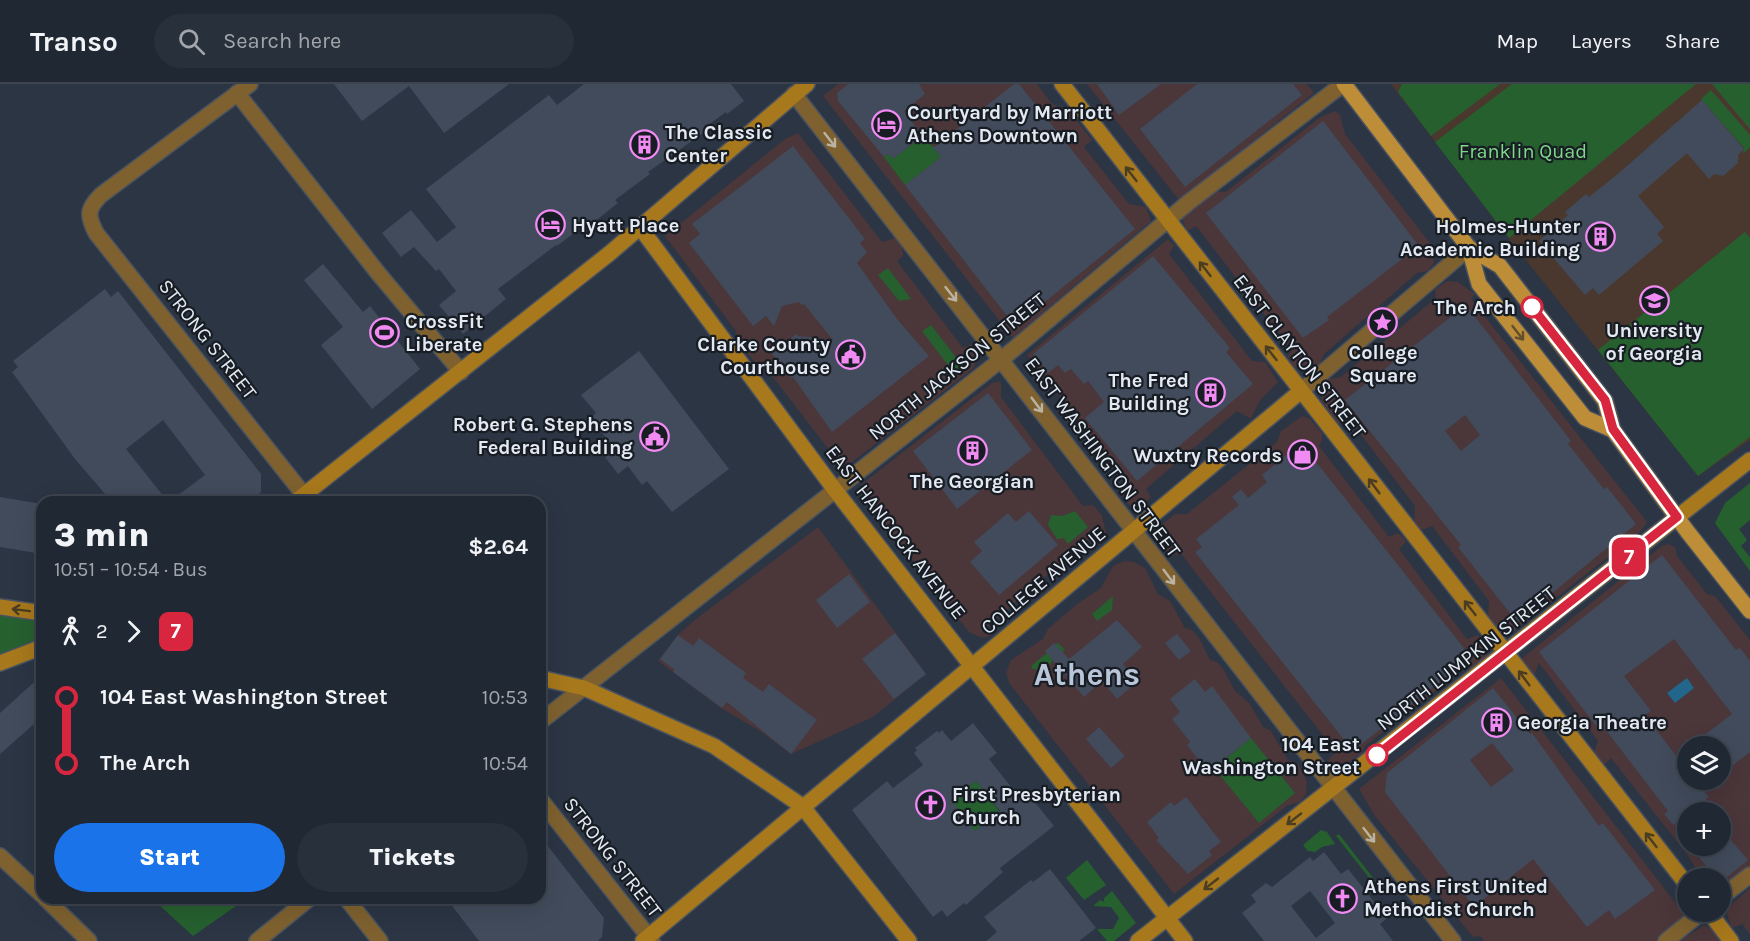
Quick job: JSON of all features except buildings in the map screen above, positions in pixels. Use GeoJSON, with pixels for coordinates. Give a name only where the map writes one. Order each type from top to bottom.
{"type":"FeatureCollection","features":[{"type":"Feature","properties":{"kind":"main road"},"geometry":{"type":"LineString","coordinates":[[1343,84],[1469,248],[1479,284],[1585,418],[1613,429]]}},
{"type":"Feature","properties":{"kind":"main road"},"geometry":{"type":"LineString","coordinates":[[1469,248],[1500,266],[1605,400],[1613,429],[1750,611]]}},
{"type":"Feature","properties":{"kind":"street"},"geometry":{"type":"LineString","coordinates":[[304,496],[610,253],[807,84]]}},
{"type":"Feature","properties":{"kind":"street","name":"EAST CLAYTON STREET"},"geometry":{"type":"LineString","coordinates":[[1062,84],[1677,872]]}},
{"type":"Feature","properties":{"kind":"street","name":"NORTH JACKSON STREET"},"geometry":{"type":"LineString","coordinates":[[546,717],[1002,359],[1167,220],[1343,84]]}},
{"type":"Feature","properties":{"kind":"street"},"geometry":{"type":"LineString","coordinates":[[243,89],[378,273],[461,372]]}},
{"type":"Feature","properties":{"kind":"street","name":"STRONG STREET"},"geometry":{"type":"LineString","coordinates":[[243,89],[145,160],[89,207],[88,217],[96,233],[298,496]]}},
{"type":"Feature","properties":{"kind":"street","name":"EAST WASHINGTON STREET"},"geometry":{"type":"LineString","coordinates":[[794,94],[1453,941]]}},
{"type":"Feature","properties":{"kind":"street","name":"EAST HANCOCK AVENUE"},"geometry":{"type":"LineString","coordinates":[[639,226],[836,490],[1185,941]]}},
{"type":"Feature","properties":{"kind":"street","name":"COLLEGE AVENUE"},"geometry":{"type":"LineString","coordinates":[[648,939],[802,806],[973,667],[1469,248]]}},
{"type":"Feature","properties":{"kind":"street","name":"NORTH LUMPKIN STREET"},"geometry":{"type":"LineString","coordinates":[[1138,941],[1750,460]]}},
{"type":"Feature","properties":{"kind":"street"},"geometry":{"type":"LineString","coordinates":[[0,607],[36,612]]}},
{"type":"Feature","properties":{"kind":"street"},"geometry":{"type":"LineString","coordinates":[[0,663],[36,648]]}},
{"type":"Feature","properties":{"kind":"street"},"geometry":{"type":"LineString","coordinates":[[546,679],[584,688],[714,746],[802,806],[909,941]]}},
{"type":"Feature","properties":{"kind":"street","name":"STRONG STREET"},"geometry":{"type":"LineString","coordinates":[[546,807],[648,939]]}},
{"type":"Feature","properties":{"kind":"street"},"geometry":{"type":"LineString","coordinates":[[0,856],[36,889]]}},
{"type":"Feature","properties":{"kind":"street"},"geometry":{"type":"LineString","coordinates":[[1731,890],[1750,875]]}},
{"type":"Feature","properties":{"kind":"street"},"geometry":{"type":"LineString","coordinates":[[51,904],[89,941]]}},
{"type":"Feature","properties":{"kind":"street"},"geometry":{"type":"LineString","coordinates":[[257,941],[303,904]]}},
{"type":"Feature","properties":{"kind":"street"},"geometry":{"type":"LineString","coordinates":[[351,904],[380,941]]}},
{"type":"Feature","properties":{"kind":"street"},"geometry":{"type":"LineString","coordinates":[[1666,941],[1690,922]]}},
{"type":"Feature","properties":{"kind":"street"},"geometry":{"type":"LineString","coordinates":[[1717,922],[1731,941]]}},
{"type":"Feature","properties":{"kind":"shaded area"},"geometry":{"type":"Polygon","coordinates":[[[838,84],[1037,84],[1052,104],[1069,111],[1092,140],[1084,147],[1129,204],[1146,207],[1151,221],[1013,338],[823,96],[838,84]]]}},
{"type":"Feature","properties":{"kind":"shaded area"},"geometry":{"type":"Polygon","coordinates":[[[1087,84],[1307,84],[1314,93],[1179,200],[1087,84]]]}},
{"type":"Feature","properties":{"kind":"shaded area","name":"University of Georgia"},"geometry":{"type":"Polygon","coordinates":[[[1391,84],[1750,84],[1750,440],[1698,476],[1517,249],[1391,84]]]}},
{"type":"Feature","properties":{"kind":"shaded area"},"geometry":{"type":"Polygon","coordinates":[[[1335,111],[1340,115],[1345,134],[1433,247],[1434,263],[1428,271],[1417,273],[1324,354],[1320,364],[1303,371],[1293,366],[1288,356],[1292,350],[1196,226],[1187,231],[1182,219],[1215,191],[1226,192],[1319,118],[1335,111]]]}},
{"type":"Feature","properties":{"kind":"shaded area"},"geometry":{"type":"Polygon","coordinates":[[[798,133],[882,242],[895,238],[902,246],[903,256],[897,261],[963,348],[971,344],[977,356],[974,368],[847,466],[837,465],[831,461],[833,455],[762,363],[756,364],[737,340],[736,331],[665,236],[785,139],[798,133]]]}},
{"type":"Feature","properties":{"kind":"shaded area"},"geometry":{"type":"Polygon","coordinates":[[[1168,239],[1174,246],[1169,254],[1252,361],[1265,362],[1278,382],[1259,402],[1251,419],[1237,411],[1146,489],[1151,497],[1143,505],[1135,507],[1128,504],[1118,489],[1130,486],[1027,355],[1168,239]]]}},
{"type":"Feature","properties":{"kind":"shaded area"},"geometry":{"type":"Polygon","coordinates":[[[1448,281],[1458,282],[1475,294],[1471,299],[1647,522],[1641,531],[1510,634],[1499,632],[1492,623],[1488,617],[1489,601],[1432,526],[1422,530],[1414,523],[1415,506],[1350,420],[1338,424],[1321,400],[1329,379],[1341,377],[1436,298],[1435,289],[1448,281]]]}},
{"type":"Feature","properties":{"kind":"shaded area"},"geometry":{"type":"Polygon","coordinates":[[[992,383],[1001,383],[1001,397],[1083,506],[1093,505],[1102,515],[1106,533],[1100,543],[1087,540],[984,630],[994,635],[982,638],[969,632],[861,494],[860,488],[862,484],[992,383]]]}},
{"type":"Feature","properties":{"kind":"shaded area"},"geometry":{"type":"Polygon","coordinates":[[[1302,416],[1310,419],[1322,433],[1319,446],[1389,537],[1398,533],[1404,538],[1406,542],[1399,549],[1467,639],[1478,635],[1488,648],[1486,659],[1472,669],[1467,666],[1365,746],[1362,753],[1334,770],[1328,763],[1336,752],[1181,554],[1168,555],[1157,536],[1161,525],[1175,514],[1187,514],[1277,442],[1281,431],[1302,416]]]}},
{"type":"Feature","properties":{"kind":"shaded area"},"geometry":{"type":"Polygon","coordinates":[[[818,527],[926,674],[873,717],[791,754],[760,731],[721,708],[658,661],[678,635],[696,619],[818,527]]]}},
{"type":"Feature","properties":{"kind":"shaded area"},"geometry":{"type":"Polygon","coordinates":[[[1668,544],[1675,547],[1677,556],[1707,594],[1715,596],[1750,640],[1750,867],[1731,883],[1731,868],[1696,868],[1688,856],[1731,856],[1731,802],[1677,802],[1677,842],[1611,758],[1604,765],[1594,752],[1598,741],[1539,663],[1533,678],[1520,660],[1662,546],[1668,544]]]}},
{"type":"Feature","properties":{"kind":"shaded area"},"geometry":{"type":"Polygon","coordinates":[[[1124,561],[1134,562],[1145,568],[1158,594],[1170,601],[1185,628],[1192,630],[1199,638],[1210,660],[1217,662],[1224,670],[1235,691],[1250,704],[1263,727],[1271,731],[1288,760],[1299,765],[1307,782],[1306,794],[1300,802],[1288,805],[1174,894],[1009,683],[1006,673],[1011,660],[1043,639],[1048,629],[1077,604],[1101,588],[1113,566],[1124,561]]]}},
{"type":"Feature","properties":{"kind":"shaded area"},"geometry":{"type":"Polygon","coordinates":[[[1501,678],[1677,905],[1677,922],[1680,922],[1657,941],[1484,941],[1480,936],[1473,937],[1375,816],[1359,789],[1501,678]]]}},
{"type":"Feature","properties":{"kind":"shaded area"},"geometry":{"type":"Polygon","coordinates":[[[1750,888],[1750,934],[1742,924],[1732,928],[1730,922],[1731,905],[1750,888]]]}},
{"type":"Feature","properties":{"kind":"shaded area"},"geometry":{"type":"Polygon","coordinates":[[[1704,925],[1713,930],[1722,941],[1680,941],[1704,925]]]}},
{"type":"Feature","properties":{"kind":"green space"},"geometry":{"type":"Polygon","coordinates":[[[1402,84],[1500,84],[1431,136],[1398,92],[1402,84]]]}},
{"type":"Feature","properties":{"kind":"green space","name":"Franklin Quad"},"geometry":{"type":"Polygon","coordinates":[[[1512,84],[1696,84],[1509,238],[1435,142],[1512,84]]]}},
{"type":"Feature","properties":{"kind":"green space"},"geometry":{"type":"Polygon","coordinates":[[[1712,84],[1750,84],[1750,129],[1712,84]]]}},
{"type":"Feature","properties":{"kind":"green space"},"geometry":{"type":"Polygon","coordinates":[[[1711,90],[1750,135],[1750,147],[1743,154],[1744,148],[1701,99],[1711,90]]]}},
{"type":"Feature","properties":{"kind":"green space"},"geometry":{"type":"Polygon","coordinates":[[[924,135],[941,157],[905,185],[884,157],[889,154],[893,159],[924,135]]]}},
{"type":"Feature","properties":{"kind":"green space"},"geometry":{"type":"Polygon","coordinates":[[[1745,232],[1750,238],[1750,437],[1698,476],[1598,350],[1745,232]]]}},
{"type":"Feature","properties":{"kind":"green space"},"geometry":{"type":"Polygon","coordinates":[[[888,268],[911,299],[899,301],[878,275],[888,268]]]}},
{"type":"Feature","properties":{"kind":"green space"},"geometry":{"type":"Polygon","coordinates":[[[931,325],[965,369],[956,376],[922,331],[931,325]]]}},
{"type":"Feature","properties":{"kind":"green space"},"geometry":{"type":"Polygon","coordinates":[[[1750,483],[1750,520],[1739,529],[1747,540],[1741,546],[1750,557],[1750,571],[1715,523],[1725,503],[1750,483]]]}},
{"type":"Feature","properties":{"kind":"green space"},"geometry":{"type":"Polygon","coordinates":[[[1075,511],[1088,527],[1068,544],[1064,538],[1057,539],[1048,525],[1051,515],[1062,516],[1075,511]]]}},
{"type":"Feature","properties":{"kind":"green space"},"geometry":{"type":"Polygon","coordinates":[[[1113,596],[1112,610],[1097,621],[1092,614],[1113,596]]]}},
{"type":"Feature","properties":{"kind":"green space"},"geometry":{"type":"Polygon","coordinates":[[[0,612],[36,621],[36,640],[0,654],[0,612]]]}},
{"type":"Feature","properties":{"kind":"green space"},"geometry":{"type":"Polygon","coordinates":[[[1058,643],[1065,650],[1043,670],[1033,669],[1031,666],[1047,653],[1058,648],[1055,645],[1058,643]]]}},
{"type":"Feature","properties":{"kind":"green space"},"geometry":{"type":"Polygon","coordinates":[[[1251,738],[1295,793],[1259,823],[1214,768],[1251,738]]]}},
{"type":"Feature","properties":{"kind":"green space"},"geometry":{"type":"Polygon","coordinates":[[[976,781],[1000,812],[971,834],[951,800],[976,781]]]}},
{"type":"Feature","properties":{"kind":"green space"},"geometry":{"type":"Polygon","coordinates":[[[1321,830],[1327,832],[1335,844],[1322,847],[1315,852],[1308,851],[1303,845],[1321,830]]]}},
{"type":"Feature","properties":{"kind":"green space"},"geometry":{"type":"Polygon","coordinates":[[[1339,834],[1384,892],[1382,894],[1336,836],[1339,834]]]}},
{"type":"Feature","properties":{"kind":"green space"},"geometry":{"type":"Polygon","coordinates":[[[1087,860],[1106,885],[1084,900],[1066,878],[1087,860]]]}},
{"type":"Feature","properties":{"kind":"green space"},"geometry":{"type":"Polygon","coordinates":[[[1112,891],[1136,923],[1114,941],[1107,941],[1097,929],[1113,929],[1119,918],[1111,907],[1093,906],[1100,900],[1104,902],[1104,898],[1112,891]]]}},
{"type":"Feature","properties":{"kind":"green space"},"geometry":{"type":"Polygon","coordinates":[[[158,904],[235,904],[236,906],[193,936],[158,904]]]}},
{"type":"Feature","properties":{"kind":"water"},"geometry":{"type":"Polygon","coordinates":[[[1687,678],[1694,688],[1675,703],[1667,693],[1687,678]]]}},
{"type":"Feature","properties":{"kind":"bus line","name":"7"},"geometry":{"type":"LineString","coordinates":[[1377,755],[1677,517],[1613,429],[1605,400],[1532,307]]}},
{"type":"Feature","properties":{"kind":"place","name":"Courtyard by Marriott Athens Downtown"},"geometry":{"type":"Point","coordinates":[886,124]}},
{"type":"Feature","properties":{"kind":"place","name":"The Classic Center"},"geometry":{"type":"Point","coordinates":[644,144]}},
{"type":"Feature","properties":{"kind":"place","name":"Hyatt Place"},"geometry":{"type":"Point","coordinates":[551,225]}},
{"type":"Feature","properties":{"kind":"place","name":"Holmes-Hunter Academic Building"},"geometry":{"type":"Point","coordinates":[1601,237]}},
{"type":"Feature","properties":{"kind":"place","name":"University of Georgia"},"geometry":{"type":"Point","coordinates":[1654,300]}},
{"type":"Feature","properties":{"kind":"place","name":"The Arch"},"geometry":{"type":"Point","coordinates":[1532,307]}},
{"type":"Feature","properties":{"kind":"place","name":"College Square"},"geometry":{"type":"Point","coordinates":[1383,322]}},
{"type":"Feature","properties":{"kind":"place","name":"CrossFit Liberate"},"geometry":{"type":"Point","coordinates":[384,332]}},
{"type":"Feature","properties":{"kind":"place","name":"Clarke County Courthouse"},"geometry":{"type":"Point","coordinates":[851,355]}},
{"type":"Feature","properties":{"kind":"place","name":"The Fred Building"},"geometry":{"type":"Point","coordinates":[1210,392]}},
{"type":"Feature","properties":{"kind":"place","name":"Robert G. Stephens Federal Building"},"geometry":{"type":"Point","coordinates":[654,436]}},
{"type":"Feature","properties":{"kind":"place","name":"The Georgian"},"geometry":{"type":"Point","coordinates":[972,451]}},
{"type":"Feature","properties":{"kind":"place","name":"Wuxtry Records"},"geometry":{"type":"Point","coordinates":[1303,455]}},
{"type":"Feature","properties":{"kind":"place","name":"Georgia Theatre"},"geometry":{"type":"Point","coordinates":[1496,722]}},
{"type":"Feature","properties":{"kind":"place","name":"104 East Washington Street"},"geometry":{"type":"Point","coordinates":[1377,755]}},
{"type":"Feature","properties":{"kind":"place","name":"First Presbyterian Church"},"geometry":{"type":"Point","coordinates":[931,805]}},
{"type":"Feature","properties":{"kind":"place","name":"Athens First United Methodist Church"},"geometry":{"type":"Point","coordinates":[1343,898]}},
{"type":"Feature","properties":{"kind":"district","name":"Athens"},"geometry":{"type":"Point","coordinates":[1087,674]}}]}
